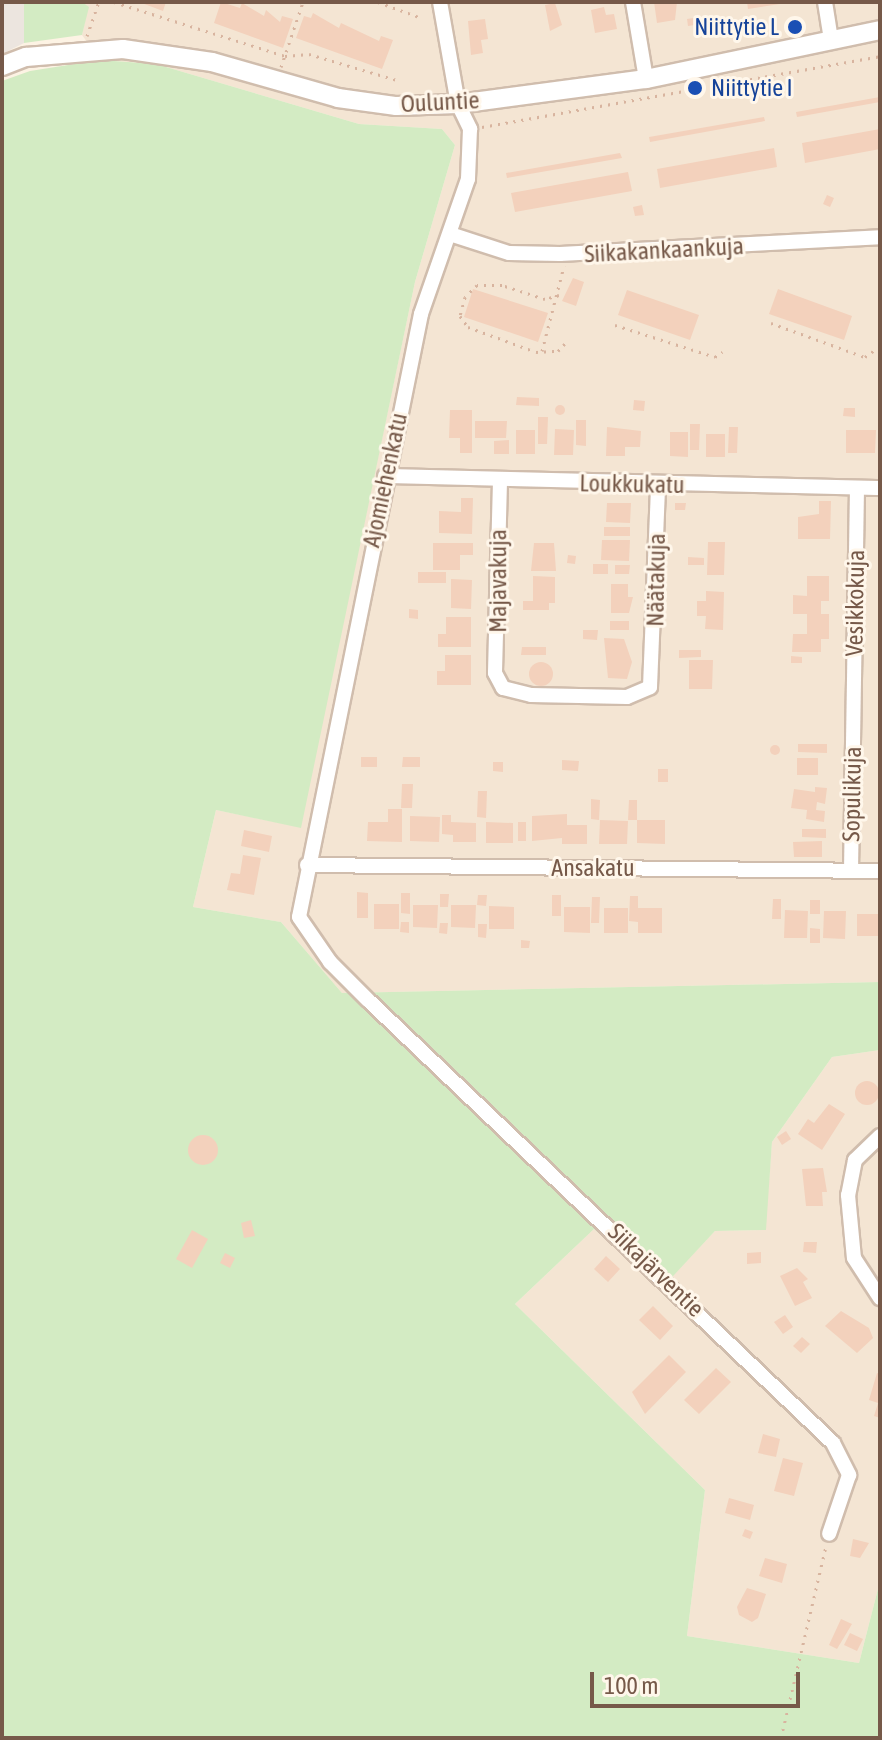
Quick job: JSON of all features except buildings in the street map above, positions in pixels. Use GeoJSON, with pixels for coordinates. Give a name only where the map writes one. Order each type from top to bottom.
{"type":"FeatureCollection","features":[{"type":"Feature","properties":{"kind":"street","name":"Ajomiehenkatu"},"geometry":{"type":"LineString","coordinates":[[307,865],[385,476],[428,287],[468,179],[470,129],[458,104],[440,2]]}},
{"type":"Feature","properties":{"kind":"street"},"geometry":{"type":"LineString","coordinates":[[633,2],[646,79]]}},
{"type":"Feature","properties":{"kind":"street"},"geometry":{"type":"LineString","coordinates":[[825,2],[831,39]]}},
{"type":"Feature","properties":{"kind":"street","name":"Ouluntie"},"geometry":{"type":"LineString","coordinates":[[2,66],[83,50],[161,53],[352,100],[458,104],[646,79],[880,30]]}},
{"type":"Feature","properties":{"kind":"street","name":"Siikakankaankuja"},"geometry":{"type":"LineString","coordinates":[[450,234],[509,253],[564,254],[880,237]]}},
{"type":"Feature","properties":{"kind":"street","name":"Loukkukatu"},"geometry":{"type":"LineString","coordinates":[[385,476],[658,486],[880,488]]}},
{"type":"Feature","properties":{"kind":"street","name":"Majavakuja"},"geometry":{"type":"LineString","coordinates":[[500,481],[497,680],[521,694],[627,697],[647,691],[654,674]]}},
{"type":"Feature","properties":{"kind":"street","name":"Näätakuja"},"geometry":{"type":"LineString","coordinates":[[654,674],[658,486]]}},
{"type":"Feature","properties":{"kind":"street","name":"Vesikkokuja"},"geometry":{"type":"LineString","coordinates":[[853,718],[857,489]]}},
{"type":"Feature","properties":{"kind":"street","name":"Sopulikuja"},"geometry":{"type":"LineString","coordinates":[[851,870],[853,718]]}},
{"type":"Feature","properties":{"kind":"street","name":"Ansakatu"},"geometry":{"type":"LineString","coordinates":[[307,865],[880,871]]}},
{"type":"Feature","properties":{"kind":"street","name":"Siikajärventie"},"geometry":{"type":"LineString","coordinates":[[307,865],[299,917],[330,962],[840,1451],[849,1475],[829,1534]]}},
{"type":"Feature","properties":{"kind":"street"},"geometry":{"type":"LineString","coordinates":[[880,1136],[855,1160],[848,1195],[851,1249],[863,1278],[880,1298]]}},
{"type":"Feature","properties":{"kind":"path"},"geometry":{"type":"LineString","coordinates":[[83,50],[99,2]]}},
{"type":"Feature","properties":{"kind":"path"},"geometry":{"type":"LineString","coordinates":[[114,2],[285,56],[328,58],[397,80]]}},
{"type":"Feature","properties":{"kind":"path"},"geometry":{"type":"LineString","coordinates":[[277,81],[303,2]]}},
{"type":"Feature","properties":{"kind":"path"},"geometry":{"type":"LineString","coordinates":[[378,2],[419,17]]}},
{"type":"Feature","properties":{"kind":"path"},"geometry":{"type":"LineString","coordinates":[[470,129],[880,56]]}},
{"type":"Feature","properties":{"kind":"path"},"geometry":{"type":"LineString","coordinates":[[542,353],[559,295],[564,254]]}},
{"type":"Feature","properties":{"kind":"path"},"geometry":{"type":"LineString","coordinates":[[559,295],[545,299],[488,283],[471,288],[461,307],[462,322],[468,327],[542,353],[558,351],[569,339]]}},
{"type":"Feature","properties":{"kind":"path"},"geometry":{"type":"LineString","coordinates":[[771,323],[865,357],[876,349]]}},
{"type":"Feature","properties":{"kind":"path"},"geometry":{"type":"LineString","coordinates":[[615,325],[715,357],[722,352]]}},
{"type":"Feature","properties":{"kind":"path"},"geometry":{"type":"LineString","coordinates":[[781,1738],[829,1534]]}},
{"type":"Feature","properties":{"kind":"shaded area"},"geometry":{"type":"Polygon","coordinates":[[[2,2],[24,2],[24,43],[2,54],[2,2]]]}},
{"type":"Feature","properties":{"kind":"shaded area"},"geometry":{"type":"Polygon","coordinates":[[[82,2],[880,2],[880,982],[342,993],[281,922],[193,907],[216,810],[300,827],[415,282],[455,145],[442,129],[359,124],[156,64],[100,60],[82,35],[88,7],[82,2]]]}},
{"type":"Feature","properties":{"kind":"shaded area"},"geometry":{"type":"Polygon","coordinates":[[[880,1050],[880,1581],[859,1663],[687,1636],[705,1490],[515,1304],[595,1228],[661,1288],[715,1231],[765,1230],[772,1142],[832,1057],[880,1050]]]}},
{"type":"Feature","properties":{"kind":"green space"},"geometry":{"type":"Polygon","coordinates":[[[24,2],[82,2],[89,7],[82,35],[24,43],[24,2]]]}},
{"type":"Feature","properties":{"kind":"green space"},"geometry":{"type":"Polygon","coordinates":[[[100,60],[156,64],[359,124],[442,129],[455,145],[415,282],[301,828],[216,810],[193,907],[281,922],[342,993],[880,982],[880,1050],[832,1057],[772,1142],[766,1230],[715,1231],[661,1289],[594,1229],[515,1304],[705,1490],[687,1636],[859,1663],[880,1581],[880,1738],[2,1738],[2,81],[30,71],[100,60]]]}},
{"type":"Feature","properties":{"kind":"place","name":"Niittytie L"},"geometry":{"type":"Point","coordinates":[795,27]}},
{"type":"Feature","properties":{"kind":"place","name":"Niittytie I"},"geometry":{"type":"Point","coordinates":[695,88]}}]}
